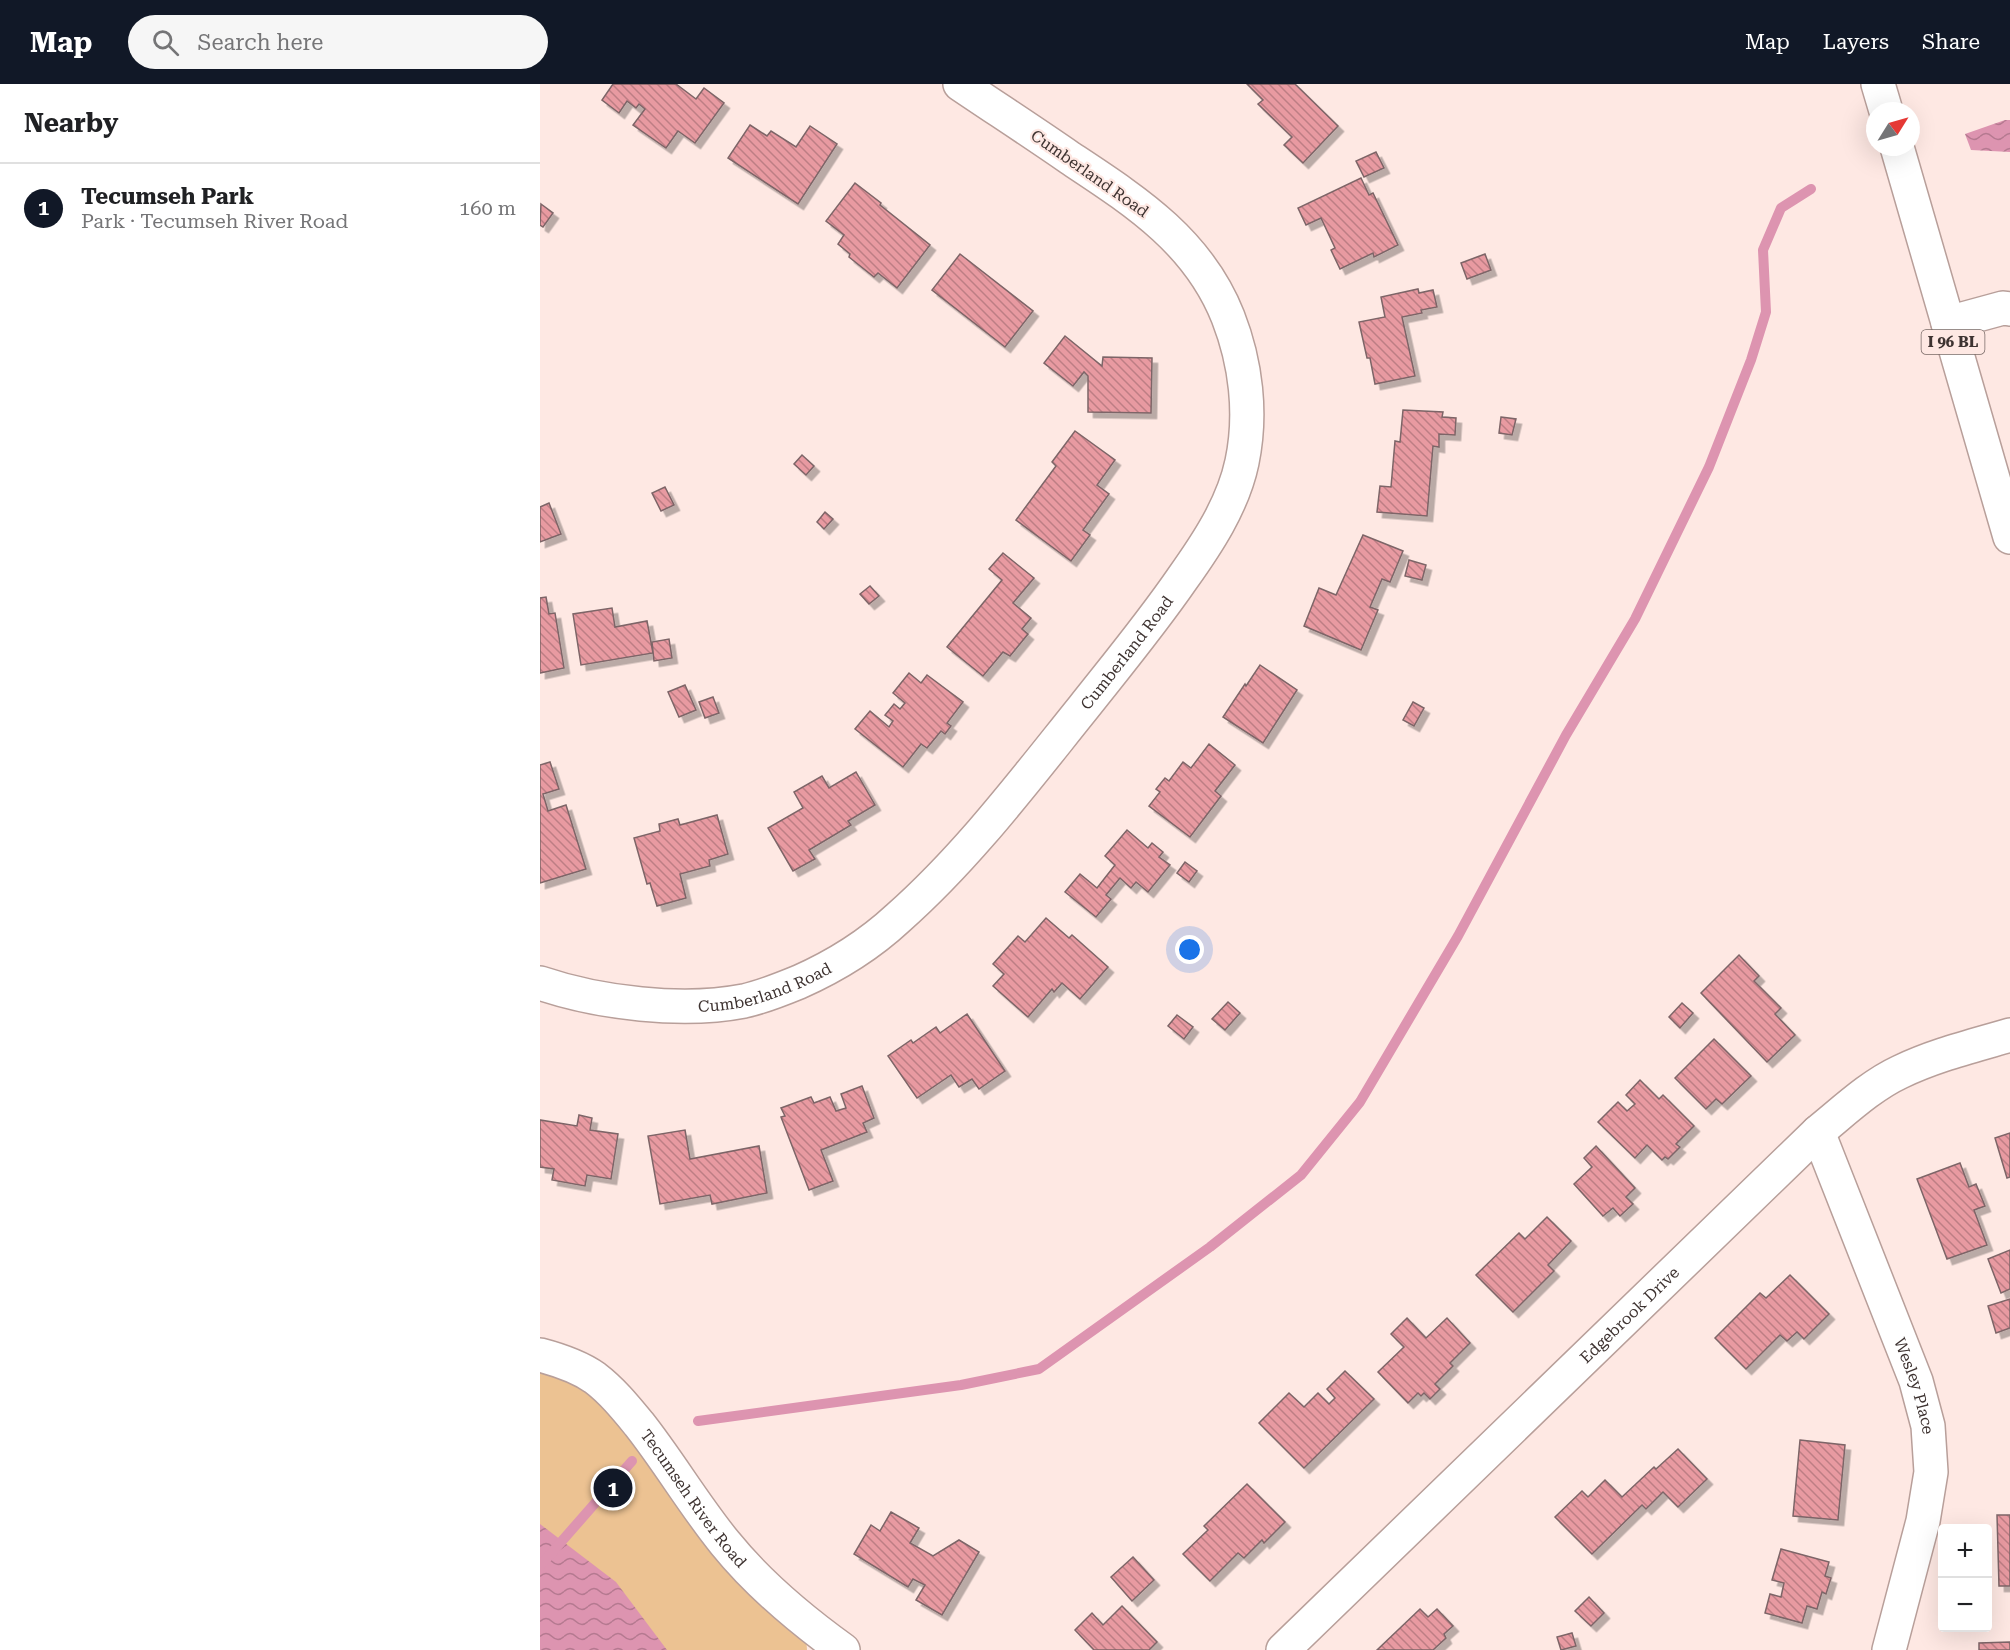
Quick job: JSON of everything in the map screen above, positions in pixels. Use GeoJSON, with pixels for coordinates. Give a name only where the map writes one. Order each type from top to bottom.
{"type":"FeatureCollection","features":[{"type":"Feature","properties":{"kind":"street","name":"Cumberland Road"},"geometry":{"type":"LineString","coordinates":[[540,983],[557,989],[641,1005],[688,1006],[745,1000],[800,982],[852,954],[897,920],[998,814],[1154,618],[1201,552],[1228,504],[1242,463],[1247,420],[1244,369],[1228,316],[1206,274],[1178,238],[1136,202],[960,84]]}},
{"type":"Feature","properties":{"kind":"street"},"geometry":{"type":"LineString","coordinates":[[1878,84],[1883,102]]}},
{"type":"Feature","properties":{"kind":"street","name":"I 96 BL"},"geometry":{"type":"LineString","coordinates":[[1899,156],[2010,537]]}},
{"type":"Feature","properties":{"kind":"street"},"geometry":{"type":"LineString","coordinates":[[1948,323],[2003,308],[2010,309]]}},
{"type":"Feature","properties":{"kind":"street","name":"Edgebrook Drive"},"geometry":{"type":"LineString","coordinates":[[1283,1650],[1818,1132],[1863,1096],[1898,1073],[1934,1057],[2010,1035]]}},
{"type":"Feature","properties":{"kind":"street","name":"Wesley Place"},"geometry":{"type":"LineString","coordinates":[[1818,1132],[1916,1381],[1928,1426],[1931,1472],[1923,1521],[1889,1650]]}},
{"type":"Feature","properties":{"kind":"street","name":"Tecumseh River Road"},"geometry":{"type":"LineString","coordinates":[[540,1355],[566,1362],[594,1378],[619,1399],[724,1542],[755,1578],[805,1622],[843,1650]]}},
{"type":"Feature","properties":{"kind":"shaded area"},"geometry":{"type":"Polygon","coordinates":[[[540,1355],[566,1362],[805,1622],[807,1650],[540,1650],[540,1355]]]}},
{"type":"Feature","properties":{"kind":"water"},"geometry":{"type":"Polygon","coordinates":[[[2010,120],[2010,152],[1971,150],[1965,134],[2010,120]]]}},
{"type":"Feature","properties":{"kind":"water"},"geometry":{"type":"Polygon","coordinates":[[[540,1524],[616,1582],[667,1650],[540,1650],[540,1524]]]}},
{"type":"Feature","properties":{"kind":"building"},"geometry":{"type":"Polygon","coordinates":[[[613,84],[676,84],[696,99],[704,88],[724,103],[695,143],[678,131],[666,148],[633,125],[645,109],[639,104],[636,108],[627,101],[619,113],[602,100],[613,84]]]}},
{"type":"Feature","properties":{"kind":"building"},"geometry":{"type":"Polygon","coordinates":[[[1247,84],[1295,84],[1338,126],[1303,163],[1284,145],[1292,137],[1258,104],[1263,100],[1247,84]]]}},
{"type":"Feature","properties":{"kind":"building"},"geometry":{"type":"Polygon","coordinates":[[[750,125],[767,136],[771,131],[796,147],[810,126],[837,144],[798,204],[728,158],[750,125]]]}},
{"type":"Feature","properties":{"kind":"building"},"geometry":{"type":"Polygon","coordinates":[[[1376,152],[1384,168],[1364,177],[1356,161],[1376,152]]]}},
{"type":"Feature","properties":{"kind":"building"},"geometry":{"type":"Polygon","coordinates":[[[1361,178],[1369,195],[1373,193],[1398,245],[1374,257],[1373,253],[1340,269],[1331,250],[1335,248],[1321,218],[1306,225],[1298,208],[1361,178]]]}},
{"type":"Feature","properties":{"kind":"building"},"geometry":{"type":"Polygon","coordinates":[[[855,183],[930,245],[897,288],[878,273],[874,277],[849,257],[850,254],[838,244],[844,235],[826,221],[855,183]]]}},
{"type":"Feature","properties":{"kind":"building"},"geometry":{"type":"Polygon","coordinates":[[[541,204],[553,213],[543,227],[540,225],[541,204]]]}},
{"type":"Feature","properties":{"kind":"building"},"geometry":{"type":"Polygon","coordinates":[[[960,254],[1033,311],[1005,347],[932,290],[960,254]]]}},
{"type":"Feature","properties":{"kind":"building"},"geometry":{"type":"Polygon","coordinates":[[[1485,254],[1491,270],[1467,279],[1461,263],[1485,254]]]}},
{"type":"Feature","properties":{"kind":"building"},"geometry":{"type":"Polygon","coordinates":[[[1418,289],[1419,293],[1433,290],[1437,307],[1402,317],[1415,376],[1375,384],[1359,322],[1385,317],[1381,297],[1418,289]]]}},
{"type":"Feature","properties":{"kind":"building"},"geometry":{"type":"Polygon","coordinates":[[[1065,336],[1102,366],[1103,357],[1152,358],[1151,413],[1088,412],[1088,376],[1084,372],[1073,386],[1044,363],[1065,336]]]}},
{"type":"Feature","properties":{"kind":"building"},"geometry":{"type":"Polygon","coordinates":[[[1403,410],[1443,412],[1442,417],[1456,418],[1455,435],[1439,434],[1439,447],[1433,446],[1427,516],[1377,512],[1380,486],[1391,487],[1395,441],[1400,442],[1403,410]]]}},
{"type":"Feature","properties":{"kind":"building"},"geometry":{"type":"Polygon","coordinates":[[[1501,417],[1516,419],[1512,435],[1499,433],[1501,417]]]}},
{"type":"Feature","properties":{"kind":"building"},"geometry":{"type":"Polygon","coordinates":[[[1075,431],[1115,460],[1097,485],[1109,494],[1083,530],[1090,535],[1071,561],[1016,520],[1056,466],[1052,462],[1075,431]]]}},
{"type":"Feature","properties":{"kind":"building"},"geometry":{"type":"Polygon","coordinates":[[[802,455],[814,466],[806,475],[794,464],[802,455]]]}},
{"type":"Feature","properties":{"kind":"building"},"geometry":{"type":"Polygon","coordinates":[[[665,487],[674,505],[661,511],[652,493],[665,487]]]}},
{"type":"Feature","properties":{"kind":"building"},"geometry":{"type":"Polygon","coordinates":[[[549,503],[561,534],[540,542],[540,507],[549,503]]]}},
{"type":"Feature","properties":{"kind":"building"},"geometry":{"type":"Polygon","coordinates":[[[825,512],[833,519],[824,529],[817,522],[825,512]]]}},
{"type":"Feature","properties":{"kind":"building"},"geometry":{"type":"Polygon","coordinates":[[[1363,535],[1403,551],[1390,582],[1382,579],[1370,607],[1378,610],[1361,650],[1304,626],[1319,588],[1336,595],[1363,535]]]}},
{"type":"Feature","properties":{"kind":"building"},"geometry":{"type":"Polygon","coordinates":[[[1003,553],[1034,578],[1013,603],[1031,618],[1022,629],[1028,634],[1010,656],[1003,652],[983,676],[947,647],[1002,580],[989,569],[1003,553]]]}},
{"type":"Feature","properties":{"kind":"building"},"geometry":{"type":"Polygon","coordinates":[[[1409,560],[1426,565],[1422,580],[1405,576],[1409,560]]]}},
{"type":"Feature","properties":{"kind":"building"},"geometry":{"type":"Polygon","coordinates":[[[870,586],[879,596],[869,604],[860,594],[870,586]]]}},
{"type":"Feature","properties":{"kind":"building"},"geometry":{"type":"Polygon","coordinates":[[[546,597],[549,614],[555,613],[564,668],[540,673],[540,598],[546,597]]]}},
{"type":"Feature","properties":{"kind":"building"},"geometry":{"type":"Polygon","coordinates":[[[612,608],[615,627],[647,621],[653,653],[581,665],[573,614],[612,608]]]}},
{"type":"Feature","properties":{"kind":"building"},"geometry":{"type":"Polygon","coordinates":[[[669,639],[672,658],[654,661],[652,642],[669,639]]]}},
{"type":"Feature","properties":{"kind":"building"},"geometry":{"type":"Polygon","coordinates":[[[1260,665],[1297,690],[1263,743],[1223,717],[1260,665]]]}},
{"type":"Feature","properties":{"kind":"building"},"geometry":{"type":"Polygon","coordinates":[[[909,673],[921,683],[927,675],[963,702],[947,723],[951,726],[945,734],[941,731],[927,748],[921,744],[903,767],[855,729],[870,711],[889,727],[893,721],[885,715],[894,704],[900,709],[905,703],[893,693],[909,673]]]}},
{"type":"Feature","properties":{"kind":"building"},"geometry":{"type":"Polygon","coordinates":[[[685,685],[696,710],[679,717],[668,692],[685,685]]]}},
{"type":"Feature","properties":{"kind":"building"},"geometry":{"type":"Polygon","coordinates":[[[713,697],[719,713],[705,718],[699,702],[713,697]]]}},
{"type":"Feature","properties":{"kind":"building"},"geometry":{"type":"Polygon","coordinates":[[[1413,702],[1424,708],[1414,726],[1403,720],[1413,702]]]}},
{"type":"Feature","properties":{"kind":"building"},"geometry":{"type":"Polygon","coordinates":[[[1209,744],[1235,765],[1215,791],[1221,796],[1190,837],[1149,806],[1160,792],[1156,789],[1165,778],[1169,781],[1183,762],[1191,768],[1209,744]]]}},
{"type":"Feature","properties":{"kind":"building"},"geometry":{"type":"Polygon","coordinates":[[[550,762],[559,789],[543,794],[548,811],[566,805],[586,869],[540,883],[540,765],[550,762]]]}},
{"type":"Feature","properties":{"kind":"building"},"geometry":{"type":"Polygon","coordinates":[[[856,772],[875,805],[848,821],[851,825],[809,850],[815,859],[793,871],[768,828],[803,808],[794,792],[822,776],[829,788],[856,772]]]}},
{"type":"Feature","properties":{"kind":"building"},"geometry":{"type":"Polygon","coordinates":[[[717,815],[728,854],[709,860],[710,866],[680,874],[686,898],[657,906],[650,883],[647,884],[634,838],[660,831],[659,824],[678,819],[680,825],[717,815]]]}},
{"type":"Feature","properties":{"kind":"building"},"geometry":{"type":"Polygon","coordinates":[[[1127,830],[1148,848],[1152,843],[1163,852],[1159,857],[1170,865],[1148,892],[1136,882],[1131,888],[1120,878],[1106,895],[1111,899],[1096,917],[1065,892],[1080,874],[1097,888],[1115,865],[1105,856],[1127,830]]]}},
{"type":"Feature","properties":{"kind":"building"},"geometry":{"type":"Polygon","coordinates":[[[1185,862],[1197,871],[1189,882],[1177,873],[1185,862]]]}},
{"type":"Feature","properties":{"kind":"building"},"geometry":{"type":"Polygon","coordinates":[[[1046,918],[1069,938],[1072,935],[1108,967],[1080,999],[1062,983],[1054,992],[1052,989],[1028,1017],[993,986],[1004,974],[993,964],[1018,936],[1025,942],[1046,918]]]}},
{"type":"Feature","properties":{"kind":"building"},"geometry":{"type":"Polygon","coordinates":[[[1739,955],[1759,976],[1754,981],[1781,1008],[1775,1014],[1795,1035],[1767,1062],[1701,993],[1739,955]]]}},
{"type":"Feature","properties":{"kind":"building"},"geometry":{"type":"Polygon","coordinates":[[[1228,1002],[1240,1013],[1225,1030],[1212,1019],[1228,1002]]]}},
{"type":"Feature","properties":{"kind":"building"},"geometry":{"type":"Polygon","coordinates":[[[1682,1003],[1693,1013],[1680,1028],[1669,1017],[1682,1003]]]}},
{"type":"Feature","properties":{"kind":"building"},"geometry":{"type":"Polygon","coordinates":[[[967,1014],[1005,1071],[979,1089],[972,1079],[959,1087],[951,1075],[917,1098],[888,1056],[911,1040],[913,1043],[936,1027],[940,1033],[967,1014]]]}},
{"type":"Feature","properties":{"kind":"building"},"geometry":{"type":"Polygon","coordinates":[[[1177,1015],[1193,1027],[1184,1039],[1168,1026],[1177,1015]]]}},
{"type":"Feature","properties":{"kind":"building"},"geometry":{"type":"Polygon","coordinates":[[[1714,1039],[1751,1076],[1722,1104],[1716,1099],[1706,1109],[1675,1078],[1714,1039]]]}},
{"type":"Feature","properties":{"kind":"building"},"geometry":{"type":"Polygon","coordinates":[[[1640,1080],[1659,1099],[1663,1095],[1694,1126],[1676,1144],[1680,1147],[1668,1159],[1665,1157],[1662,1160],[1647,1145],[1635,1158],[1598,1122],[1618,1102],[1627,1111],[1635,1104],[1626,1095],[1640,1080]]]}},
{"type":"Feature","properties":{"kind":"building"},"geometry":{"type":"Polygon","coordinates":[[[862,1086],[874,1118],[863,1123],[867,1132],[821,1150],[833,1181],[809,1190],[781,1117],[785,1116],[781,1108],[811,1097],[814,1103],[830,1097],[836,1111],[846,1108],[841,1094],[862,1086]]]}},
{"type":"Feature","properties":{"kind":"building"},"geometry":{"type":"Polygon","coordinates":[[[579,1115],[592,1118],[590,1130],[618,1134],[611,1179],[587,1175],[585,1186],[552,1180],[554,1169],[540,1167],[540,1120],[577,1126],[579,1115]]]}},
{"type":"Feature","properties":{"kind":"building"},"geometry":{"type":"Polygon","coordinates":[[[685,1130],[690,1159],[759,1146],[767,1193],[712,1204],[710,1195],[660,1204],[648,1136],[685,1130]]]}},
{"type":"Feature","properties":{"kind":"building"},"geometry":{"type":"Polygon","coordinates":[[[2010,1133],[2010,1177],[2007,1178],[1995,1138],[2010,1133]]]}},
{"type":"Feature","properties":{"kind":"building"},"geometry":{"type":"Polygon","coordinates":[[[1596,1146],[1635,1188],[1626,1197],[1633,1204],[1620,1216],[1613,1208],[1603,1216],[1574,1184],[1592,1167],[1584,1158],[1596,1146]]]}},
{"type":"Feature","properties":{"kind":"building"},"geometry":{"type":"Polygon","coordinates":[[[1960,1163],[1969,1187],[1976,1184],[1985,1206],[1974,1210],[1987,1245],[1947,1259],[1917,1179],[1960,1163]]]}},
{"type":"Feature","properties":{"kind":"building"},"geometry":{"type":"Polygon","coordinates":[[[1547,1217],[1571,1241],[1548,1265],[1554,1271],[1513,1312],[1476,1275],[1519,1233],[1525,1239],[1547,1217]]]}},
{"type":"Feature","properties":{"kind":"building"},"geometry":{"type":"Polygon","coordinates":[[[2010,1250],[2010,1289],[2001,1293],[1988,1259],[2010,1250]]]}},
{"type":"Feature","properties":{"kind":"building"},"geometry":{"type":"Polygon","coordinates":[[[1790,1275],[1829,1314],[1804,1339],[1797,1332],[1787,1341],[1780,1335],[1746,1369],[1715,1338],[1760,1293],[1766,1298],[1790,1275]]]}},
{"type":"Feature","properties":{"kind":"building"},"geometry":{"type":"Polygon","coordinates":[[[2010,1299],[2010,1328],[1996,1333],[1988,1306],[2010,1299]]]}},
{"type":"Feature","properties":{"kind":"building"},"geometry":{"type":"Polygon","coordinates":[[[1407,1318],[1426,1338],[1447,1318],[1470,1343],[1450,1363],[1453,1366],[1435,1384],[1440,1389],[1430,1399],[1424,1393],[1421,1396],[1418,1393],[1408,1403],[1378,1372],[1404,1347],[1391,1334],[1407,1318]]]}},
{"type":"Feature","properties":{"kind":"building"},"geometry":{"type":"Polygon","coordinates":[[[1345,1371],[1374,1399],[1304,1468],[1259,1423],[1289,1393],[1304,1407],[1318,1393],[1329,1404],[1335,1398],[1327,1389],[1345,1371]]]}},
{"type":"Feature","properties":{"kind":"building"},"geometry":{"type":"Polygon","coordinates":[[[1800,1440],[1845,1445],[1838,1520],[1793,1516],[1800,1440]]]}},
{"type":"Feature","properties":{"kind":"building"},"geometry":{"type":"Polygon","coordinates":[[[1678,1449],[1707,1479],[1678,1507],[1663,1492],[1646,1509],[1642,1505],[1592,1554],[1555,1517],[1582,1491],[1588,1497],[1605,1480],[1622,1497],[1654,1467],[1656,1469],[1678,1449]]]}},
{"type":"Feature","properties":{"kind":"building"},"geometry":{"type":"Polygon","coordinates":[[[1247,1484],[1285,1522],[1264,1543],[1262,1540],[1244,1558],[1238,1553],[1210,1581],[1183,1554],[1208,1530],[1204,1526],[1247,1484]]]}},
{"type":"Feature","properties":{"kind":"building"},"geometry":{"type":"Polygon","coordinates":[[[891,1512],[919,1528],[910,1543],[933,1556],[959,1540],[979,1552],[942,1615],[916,1600],[925,1585],[913,1579],[908,1587],[854,1554],[871,1525],[880,1531],[891,1512]]]}},
{"type":"Feature","properties":{"kind":"building"},"geometry":{"type":"Polygon","coordinates":[[[1997,1515],[2010,1515],[2010,1586],[1999,1586],[1997,1515]]]}},
{"type":"Feature","properties":{"kind":"building"},"geometry":{"type":"Polygon","coordinates":[[[1781,1549],[1829,1562],[1825,1576],[1831,1578],[1826,1594],[1822,1592],[1817,1609],[1807,1606],[1802,1623],[1765,1613],[1770,1594],[1781,1597],[1784,1583],[1772,1580],[1781,1549]]]}},
{"type":"Feature","properties":{"kind":"building"},"geometry":{"type":"Polygon","coordinates":[[[1133,1557],[1154,1580],[1132,1601],[1111,1577],[1133,1557]]]}},
{"type":"Feature","properties":{"kind":"building"},"geometry":{"type":"Polygon","coordinates":[[[1589,1597],[1604,1613],[1591,1626],[1575,1611],[1589,1597]]]}},
{"type":"Feature","properties":{"kind":"building"},"geometry":{"type":"Polygon","coordinates":[[[1122,1606],[1157,1642],[1149,1650],[1094,1650],[1075,1630],[1092,1613],[1103,1625],[1122,1606]]]}},
{"type":"Feature","properties":{"kind":"building"},"geometry":{"type":"Polygon","coordinates":[[[1420,1609],[1428,1617],[1437,1609],[1453,1626],[1444,1634],[1446,1638],[1433,1650],[1377,1650],[1420,1609]]]}},
{"type":"Feature","properties":{"kind":"building"},"geometry":{"type":"Polygon","coordinates":[[[1572,1633],[1576,1646],[1561,1650],[1557,1637],[1572,1633]]]}},
{"type":"Feature","properties":{"kind":"building"},"geometry":{"type":"Polygon","coordinates":[[[2010,1642],[2010,1650],[1979,1650],[1979,1643],[2010,1642]]]}},
{"type":"Feature","properties":{"kind":"waterway"},"geometry":{"type":"LineString","coordinates":[[698,1421],[961,1385],[1039,1369],[1210,1247],[1301,1175],[1360,1102],[1458,936],[1566,735],[1635,619],[1709,467],[1751,360],[1766,312],[1763,250],[1781,208],[1811,189]]}},
{"type":"Feature","properties":{"kind":"waterway"},"geometry":{"type":"LineString","coordinates":[[540,1566],[632,1461]]}},
{"type":"Feature","properties":{"kind":"place","name":"Tecumseh Park"},"geometry":{"type":"Point","coordinates":[613,1488]}}]}
